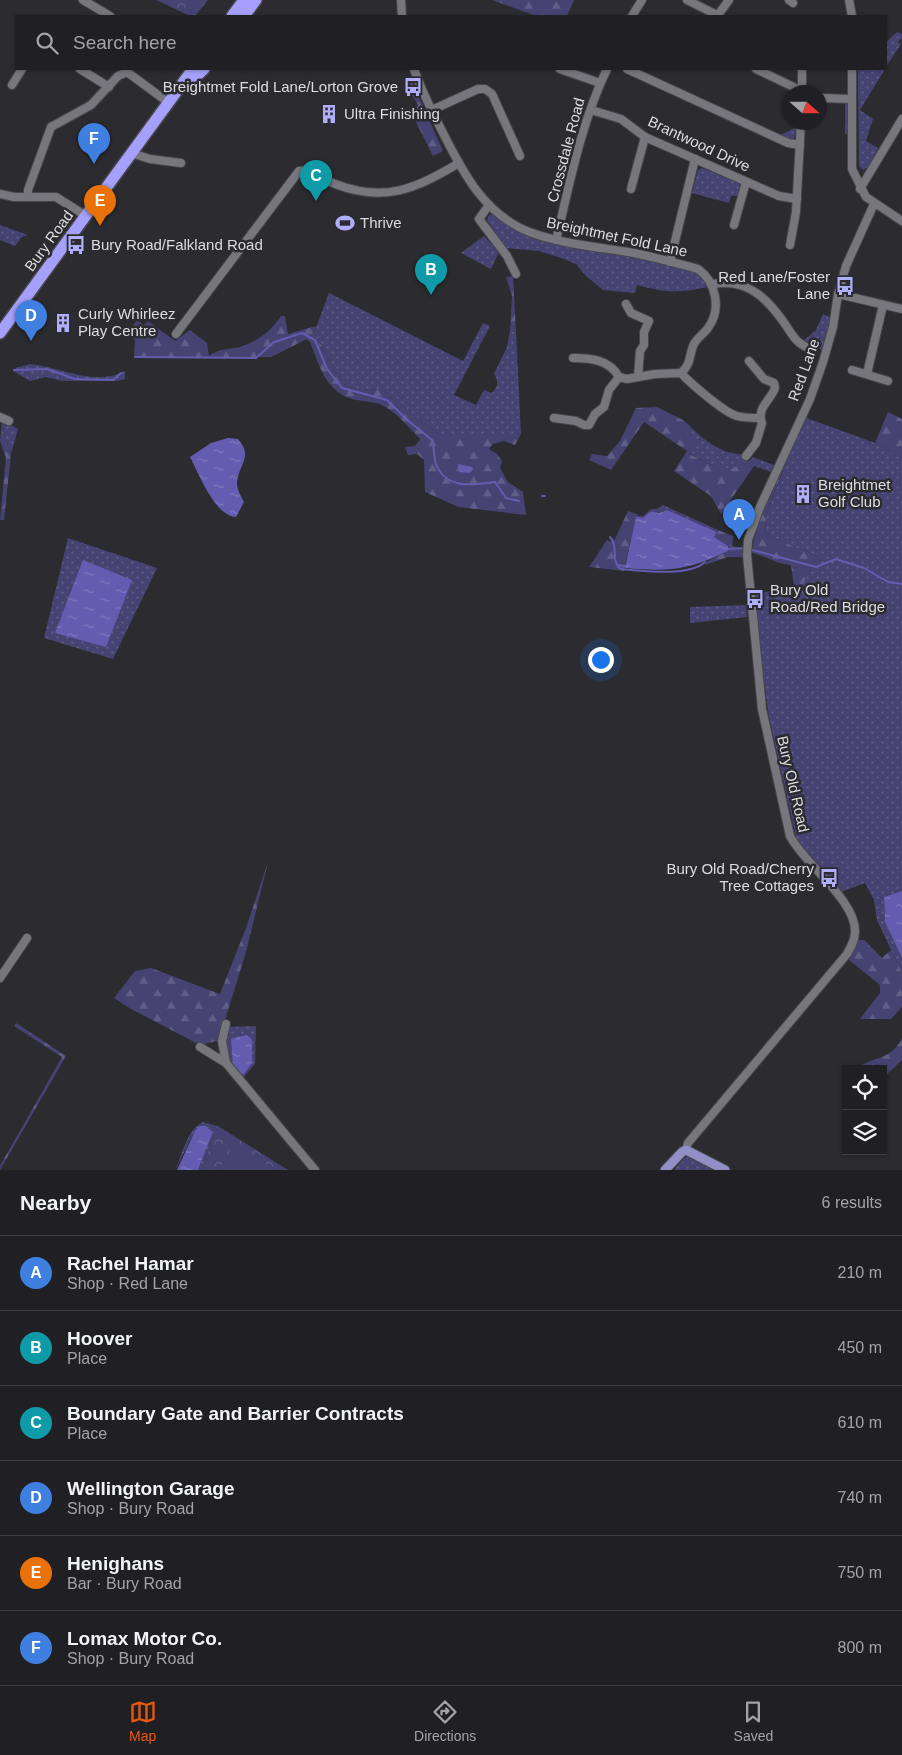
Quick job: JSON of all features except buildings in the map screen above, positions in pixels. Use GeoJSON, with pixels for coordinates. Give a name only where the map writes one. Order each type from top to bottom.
{"type":"FeatureCollection","features":[{"type":"Feature","properties":{"kind":"highway"},"geometry":{"type":"LineString","coordinates":[[233,15],[244,0]]}},
{"type":"Feature","properties":{"kind":"highway"},"geometry":{"type":"LineString","coordinates":[[245,15],[256,0]]}},
{"type":"Feature","properties":{"kind":"highway","name":"Bury Road"},"geometry":{"type":"LineString","coordinates":[[0,332],[193,70]]}},
{"type":"Feature","properties":{"kind":"highway","name":"Bury Road"},"geometry":{"type":"LineString","coordinates":[[172,99],[203,70]]}},
{"type":"Feature","properties":{"kind":"main road","name":"Bury Old Road"},"geometry":{"type":"LineString","coordinates":[[665,1170],[686,1150]]}},
{"type":"Feature","properties":{"kind":"main road"},"geometry":{"type":"LineString","coordinates":[[686,1150],[725,1170]]}},
{"type":"Feature","properties":{"kind":"street"},"geometry":{"type":"LineString","coordinates":[[83,0],[108,15]]}},
{"type":"Feature","properties":{"kind":"street"},"geometry":{"type":"LineString","coordinates":[[401,0],[402,15]]}},
{"type":"Feature","properties":{"kind":"street"},"geometry":{"type":"LineString","coordinates":[[633,15],[642,0]]}},
{"type":"Feature","properties":{"kind":"street"},"geometry":{"type":"LineString","coordinates":[[687,0],[709,14]]}},
{"type":"Feature","properties":{"kind":"street"},"geometry":{"type":"LineString","coordinates":[[719,15],[729,0]]}},
{"type":"Feature","properties":{"kind":"street"},"geometry":{"type":"LineString","coordinates":[[850,0],[852,15]]}},
{"type":"Feature","properties":{"kind":"street"},"geometry":{"type":"LineString","coordinates":[[82,70],[109,87]]}},
{"type":"Feature","properties":{"kind":"street"},"geometry":{"type":"LineString","coordinates":[[28,197],[28,190],[51,127],[91,104],[118,76],[127,70],[172,99]]}},
{"type":"Feature","properties":{"kind":"street","name":"Breightmet Fold Lane"},"geometry":{"type":"LineString","coordinates":[[414,70],[432,110],[471,186],[489,205],[518,226],[556,240],[630,252],[698,270],[706,275],[713,284]]}},
{"type":"Feature","properties":{"kind":"street"},"geometry":{"type":"LineString","coordinates":[[563,70],[600,83]]}},
{"type":"Feature","properties":{"kind":"street","name":"Crossdale Road"},"geometry":{"type":"LineString","coordinates":[[556,240],[572,174],[591,110],[606,70]]}},
{"type":"Feature","properties":{"kind":"street"},"geometry":{"type":"LineString","coordinates":[[629,70],[788,143],[800,145]]}},
{"type":"Feature","properties":{"kind":"street"},"geometry":{"type":"LineString","coordinates":[[758,70],[788,85]]}},
{"type":"Feature","properties":{"kind":"street"},"geometry":{"type":"LineString","coordinates":[[800,70],[801,85]]}},
{"type":"Feature","properties":{"kind":"street"},"geometry":{"type":"LineString","coordinates":[[852,70],[852,169],[860,189],[874,204],[902,221]]}},
{"type":"Feature","properties":{"kind":"street"},"geometry":{"type":"LineString","coordinates":[[12,85],[21,74]]}},
{"type":"Feature","properties":{"kind":"street"},"geometry":{"type":"LineString","coordinates":[[432,110],[478,89],[486,89],[492,94],[514,133],[520,156]]}},
{"type":"Feature","properties":{"kind":"street"},"geometry":{"type":"LineString","coordinates":[[827,98],[852,99]]}},
{"type":"Feature","properties":{"kind":"street","name":"Brantwood Drive"},"geometry":{"type":"LineString","coordinates":[[591,110],[625,120],[645,137],[746,182],[779,196],[797,199]]}},
{"type":"Feature","properties":{"kind":"street"},"geometry":{"type":"LineString","coordinates":[[860,189],[902,119]]}},
{"type":"Feature","properties":{"kind":"street"},"geometry":{"type":"LineString","coordinates":[[790,245],[797,199],[801,130]]}},
{"type":"Feature","properties":{"kind":"street"},"geometry":{"type":"LineString","coordinates":[[631,189],[645,137]]}},
{"type":"Feature","properties":{"kind":"street"},"geometry":{"type":"LineString","coordinates":[[132,153],[150,160],[182,163]]}},
{"type":"Feature","properties":{"kind":"street"},"geometry":{"type":"LineString","coordinates":[[670,262],[695,159]]}},
{"type":"Feature","properties":{"kind":"street"},"geometry":{"type":"LineString","coordinates":[[176,334],[296,172],[303,170],[311,172],[348,189],[384,194],[417,186],[458,163]]}},
{"type":"Feature","properties":{"kind":"street"},"geometry":{"type":"LineString","coordinates":[[734,225],[737,202],[746,182]]}},
{"type":"Feature","properties":{"kind":"street"},"geometry":{"type":"LineString","coordinates":[[0,194],[14,198],[56,197],[86,216]]}},
{"type":"Feature","properties":{"kind":"street","name":"Red Lane"},"geometry":{"type":"LineString","coordinates":[[747,554],[748,542],[773,476],[810,399],[833,327],[838,294],[855,244],[874,204]]}},
{"type":"Feature","properties":{"kind":"street"},"geometry":{"type":"LineString","coordinates":[[489,205],[479,219],[507,256],[516,274]]}},
{"type":"Feature","properties":{"kind":"street"},"geometry":{"type":"LineString","coordinates":[[681,373],[691,360],[694,345],[713,319],[713,284],[728,282],[743,286],[759,294],[779,314],[799,344],[809,348]]}},
{"type":"Feature","properties":{"kind":"street"},"geometry":{"type":"LineString","coordinates":[[838,294],[902,309]]}},
{"type":"Feature","properties":{"kind":"street"},"geometry":{"type":"LineString","coordinates":[[625,303],[635,316],[651,319],[644,332],[644,345],[640,351],[638,377]]}},
{"type":"Feature","properties":{"kind":"street"},"geometry":{"type":"LineString","coordinates":[[867,374],[883,305]]}},
{"type":"Feature","properties":{"kind":"street"},"geometry":{"type":"LineString","coordinates":[[571,358],[588,358],[596,362],[606,362],[619,377],[627,379],[655,374],[681,373]]}},
{"type":"Feature","properties":{"kind":"street"},"geometry":{"type":"LineString","coordinates":[[746,456],[751,453],[756,443],[762,423],[760,418],[762,409],[775,388],[774,383],[764,379],[747,360]]}},
{"type":"Feature","properties":{"kind":"street"},"geometry":{"type":"LineString","coordinates":[[852,370],[888,381]]}},
{"type":"Feature","properties":{"kind":"street"},"geometry":{"type":"LineString","coordinates":[[681,373],[690,383],[726,412],[736,416],[760,418]]}},
{"type":"Feature","properties":{"kind":"street"},"geometry":{"type":"LineString","coordinates":[[554,418],[589,425],[595,414],[604,407],[609,390],[619,377]]}},
{"type":"Feature","properties":{"kind":"street"},"geometry":{"type":"LineString","coordinates":[[0,417],[10,421]]}},
{"type":"Feature","properties":{"kind":"street","name":"Bury Old Road"},"geometry":{"type":"LineString","coordinates":[[686,1150],[688,1143],[847,954],[855,939],[856,931],[846,907],[800,852],[790,836],[762,709],[747,554]]}},
{"type":"Feature","properties":{"kind":"street"},"geometry":{"type":"LineString","coordinates":[[0,978],[27,938]]}},
{"type":"Feature","properties":{"kind":"street"},"geometry":{"type":"LineString","coordinates":[[226,1024],[222,1041],[226,1064]]}},
{"type":"Feature","properties":{"kind":"street"},"geometry":{"type":"LineString","coordinates":[[200,1047],[226,1064],[315,1170]]}},
{"type":"Feature","properties":{"kind":"green space"},"geometry":{"type":"Polygon","coordinates":[[[156,0],[208,0],[196,15],[188,15],[156,0]]]}},
{"type":"Feature","properties":{"kind":"green space"},"geometry":{"type":"Polygon","coordinates":[[[492,0],[574,0],[567,15],[533,15],[492,0]]]}},
{"type":"Feature","properties":{"kind":"green space"},"geometry":{"type":"Polygon","coordinates":[[[897,32],[902,34],[902,38],[898,42],[901,44],[887,65],[887,41],[897,32]]]}},
{"type":"Feature","properties":{"kind":"green space"},"geometry":{"type":"Polygon","coordinates":[[[858,70],[884,70],[860,110],[873,119],[866,141],[878,148],[870,166],[863,170],[859,166],[858,70]]]}},
{"type":"Feature","properties":{"kind":"green space"},"geometry":{"type":"Polygon","coordinates":[[[411,79],[443,151],[433,156],[413,116],[418,105],[406,86],[411,79]]]}},
{"type":"Feature","properties":{"kind":"green space"},"geometry":{"type":"Polygon","coordinates":[[[845,101],[849,108],[848,134],[845,134],[845,101]]]}},
{"type":"Feature","properties":{"kind":"green space"},"geometry":{"type":"Polygon","coordinates":[[[791,130],[796,130],[794,139],[790,140],[780,135],[791,130]]]}},
{"type":"Feature","properties":{"kind":"green space"},"geometry":{"type":"Polygon","coordinates":[[[702,168],[739,183],[738,196],[731,196],[729,203],[692,193],[698,170],[702,168]]]}},
{"type":"Feature","properties":{"kind":"green space"},"geometry":{"type":"Polygon","coordinates":[[[494,214],[547,241],[584,250],[622,254],[688,270],[703,277],[708,287],[672,291],[656,290],[637,285],[635,293],[603,290],[585,275],[576,264],[539,251],[505,248],[487,220],[489,215],[494,214]]]}},
{"type":"Feature","properties":{"kind":"green space"},"geometry":{"type":"Polygon","coordinates":[[[0,225],[28,235],[22,237],[15,246],[0,240],[0,225]]]}},
{"type":"Feature","properties":{"kind":"green space"},"geometry":{"type":"Polygon","coordinates":[[[484,236],[499,252],[491,269],[461,253],[484,236]]]}},
{"type":"Feature","properties":{"kind":"green space"},"geometry":{"type":"Polygon","coordinates":[[[513,276],[516,332],[510,331],[512,296],[506,277],[513,276]]]}},
{"type":"Feature","properties":{"kind":"green space"},"geometry":{"type":"Polygon","coordinates":[[[329,293],[463,361],[483,323],[490,326],[454,395],[476,405],[484,390],[492,393],[496,388],[497,382],[494,374],[507,347],[510,331],[516,332],[521,434],[438,434],[381,389],[362,390],[345,386],[314,333],[329,293]]]}},
{"type":"Feature","properties":{"kind":"green space"},"geometry":{"type":"Polygon","coordinates":[[[823,314],[832,318],[824,350],[813,348],[817,342],[814,338],[805,343],[802,342],[816,330],[823,314]]]}},
{"type":"Feature","properties":{"kind":"green space"},"geometry":{"type":"Polygon","coordinates":[[[281,316],[285,316],[288,334],[316,326],[314,333],[345,386],[362,390],[381,389],[438,434],[521,434],[515,445],[504,441],[493,444],[489,449],[497,454],[502,461],[500,468],[508,482],[523,492],[526,515],[458,507],[425,492],[424,460],[417,454],[408,455],[405,447],[415,446],[420,439],[401,419],[385,407],[376,403],[352,399],[335,390],[324,376],[307,339],[271,357],[134,358],[135,340],[127,334],[137,320],[144,325],[148,321],[175,341],[190,330],[207,343],[209,356],[220,350],[240,347],[252,342],[268,331],[281,316]]]}},
{"type":"Feature","properties":{"kind":"green space"},"geometry":{"type":"Polygon","coordinates":[[[30,364],[90,377],[114,375],[125,371],[125,379],[117,381],[62,381],[46,377],[30,381],[13,371],[16,368],[30,364]]]}},
{"type":"Feature","properties":{"kind":"green space"},"geometry":{"type":"Polygon","coordinates":[[[657,407],[689,425],[689,439],[697,443],[693,453],[689,453],[700,460],[713,466],[732,468],[738,466],[742,459],[749,461],[753,457],[761,460],[757,467],[754,466],[721,514],[711,496],[674,471],[687,451],[644,422],[611,470],[589,460],[592,454],[607,456],[620,441],[636,408],[657,407]]]}},
{"type":"Feature","properties":{"kind":"green space"},"geometry":{"type":"Polygon","coordinates":[[[888,412],[902,419],[902,458],[875,443],[888,412]]]}},
{"type":"Feature","properties":{"kind":"green space","name":"Breightmet Golf Club"},"geometry":{"type":"Polygon","coordinates":[[[804,417],[875,443],[902,458],[902,891],[884,897],[885,922],[902,958],[902,973],[877,920],[874,900],[865,883],[841,892],[797,841],[769,717],[755,618],[755,594],[786,588],[790,592],[801,590],[813,563],[819,557],[767,535],[765,529],[771,502],[784,470],[781,468],[804,417]]]}},
{"type":"Feature","properties":{"kind":"green space"},"geometry":{"type":"Polygon","coordinates":[[[2,420],[5,422],[3,433],[11,454],[4,520],[0,520],[6,458],[0,441],[2,420]]]}},
{"type":"Feature","properties":{"kind":"green space"},"geometry":{"type":"Polygon","coordinates":[[[5,422],[18,429],[11,454],[3,433],[5,422]]]}},
{"type":"Feature","properties":{"kind":"green space"},"geometry":{"type":"Polygon","coordinates":[[[689,425],[719,449],[741,454],[742,459],[739,466],[726,468],[712,465],[687,451],[689,425]]]}},
{"type":"Feature","properties":{"kind":"green space"},"geometry":{"type":"Polygon","coordinates":[[[761,460],[774,465],[771,472],[757,467],[761,460]]]}},
{"type":"Feature","properties":{"kind":"green space"},"geometry":{"type":"Polygon","coordinates":[[[781,468],[784,469],[766,520],[765,528],[767,535],[819,557],[813,563],[801,590],[791,592],[786,588],[794,586],[791,565],[752,553],[759,521],[781,468]]]}},
{"type":"Feature","properties":{"kind":"green space"},"geometry":{"type":"Polygon","coordinates":[[[663,505],[718,530],[717,532],[667,510],[643,518],[638,516],[643,516],[651,509],[657,509],[663,505]]]}},
{"type":"Feature","properties":{"kind":"green space"},"geometry":{"type":"Polygon","coordinates":[[[628,511],[639,515],[636,516],[624,571],[589,567],[607,540],[611,542],[615,539],[628,511]]]}},
{"type":"Feature","properties":{"kind":"green space"},"geometry":{"type":"Polygon","coordinates":[[[718,530],[733,536],[732,546],[742,549],[743,557],[728,557],[705,565],[706,562],[728,551],[728,546],[714,537],[718,530]]]}},
{"type":"Feature","properties":{"kind":"green space"},"geometry":{"type":"Polygon","coordinates":[[[68,538],[157,568],[113,659],[44,638],[68,538]]]}},
{"type":"Feature","properties":{"kind":"green space"},"geometry":{"type":"Polygon","coordinates":[[[746,605],[747,617],[690,623],[690,607],[746,605]]]}},
{"type":"Feature","properties":{"kind":"green space"},"geometry":{"type":"Polygon","coordinates":[[[268,862],[246,952],[222,1030],[221,1040],[200,1045],[114,998],[135,971],[151,968],[220,994],[246,928],[268,862]]]}},
{"type":"Feature","properties":{"kind":"green space"},"geometry":{"type":"Polygon","coordinates":[[[858,940],[864,940],[882,958],[891,950],[902,973],[902,1007],[891,1019],[860,1019],[880,993],[880,985],[849,960],[858,940]]]}},
{"type":"Feature","properties":{"kind":"green space"},"geometry":{"type":"Polygon","coordinates":[[[16,1023],[66,1056],[0,1170],[0,1166],[62,1057],[14,1026],[16,1023]]]}},
{"type":"Feature","properties":{"kind":"green space"},"geometry":{"type":"Polygon","coordinates":[[[256,1026],[255,1064],[242,1079],[228,1055],[226,1042],[227,1027],[256,1026]]]}},
{"type":"Feature","properties":{"kind":"green space"},"geometry":{"type":"Polygon","coordinates":[[[902,1039],[902,1060],[887,1074],[887,1065],[862,1065],[886,1055],[897,1047],[902,1039]]]}},
{"type":"Feature","properties":{"kind":"green space"},"geometry":{"type":"Polygon","coordinates":[[[203,1122],[218,1126],[201,1170],[198,1170],[213,1132],[195,1131],[175,1170],[189,1136],[197,1125],[203,1122]]]}},
{"type":"Feature","properties":{"kind":"green space"},"geometry":{"type":"Polygon","coordinates":[[[218,1126],[288,1170],[201,1170],[218,1126]]]}},
{"type":"Feature","properties":{"kind":"green space"},"geometry":{"type":"Polygon","coordinates":[[[234,1144],[276,1170],[219,1170],[234,1144]]]}},
{"type":"Feature","properties":{"kind":"green space"},"geometry":{"type":"Polygon","coordinates":[[[688,1157],[715,1170],[674,1170],[684,1158],[688,1157]]]}},
{"type":"Feature","properties":{"kind":"water"},"geometry":{"type":"Polygon","coordinates":[[[228,438],[238,439],[245,451],[237,483],[238,491],[244,502],[236,517],[228,515],[221,510],[208,493],[190,457],[211,443],[228,438]]]}},
{"type":"Feature","properties":{"kind":"water"},"geometry":{"type":"Polygon","coordinates":[[[458,464],[472,467],[473,469],[470,473],[459,472],[458,464]]]}},
{"type":"Feature","properties":{"kind":"water"},"geometry":{"type":"Polygon","coordinates":[[[667,510],[717,532],[714,537],[728,546],[728,551],[702,562],[678,568],[654,570],[625,568],[636,516],[643,518],[650,512],[659,513],[667,510]]]}},
{"type":"Feature","properties":{"kind":"water"},"geometry":{"type":"Polygon","coordinates":[[[83,560],[132,580],[106,647],[55,633],[83,560]]]}},
{"type":"Feature","properties":{"kind":"water"},"geometry":{"type":"Polygon","coordinates":[[[902,891],[902,958],[885,922],[884,897],[902,891]]]}},
{"type":"Feature","properties":{"kind":"water"},"geometry":{"type":"Polygon","coordinates":[[[247,1035],[252,1040],[252,1063],[243,1075],[233,1065],[231,1039],[247,1035]]]}},
{"type":"Feature","properties":{"kind":"water"},"geometry":{"type":"Polygon","coordinates":[[[200,1126],[205,1126],[213,1132],[198,1170],[177,1170],[195,1131],[200,1126]]]}},
{"type":"Feature","properties":{"kind":"waterway"},"geometry":{"type":"LineString","coordinates":[[135,357],[256,358],[274,342],[302,333],[315,340],[327,369],[342,388],[387,400],[406,419],[432,440],[436,464],[446,478],[461,484],[495,482],[506,498],[519,501]]}},
{"type":"Feature","properties":{"kind":"waterway"},"geometry":{"type":"LineString","coordinates":[[14,370],[47,369],[75,379],[113,380],[121,373]]}},
{"type":"Feature","properties":{"kind":"waterway"},"geometry":{"type":"LineString","coordinates":[[610,537],[614,545],[616,562],[621,569],[665,572],[688,570],[698,567],[705,562]]}},
{"type":"Feature","properties":{"kind":"waterway"},"geometry":{"type":"LineString","coordinates":[[727,549],[745,548]]}},
{"type":"Feature","properties":{"kind":"waterway"},"geometry":{"type":"LineString","coordinates":[[749,549],[816,567],[836,559],[864,568],[888,582],[902,584]]}},
{"type":"Feature","properties":{"kind":"waterway"},"geometry":{"type":"LineString","coordinates":[[618,565],[625,566]]}},
{"type":"Feature","properties":{"kind":"place","name":"Breightmet Fold Lane/Lorton Grove"},"geometry":{"type":"Point","coordinates":[413,87]}},
{"type":"Feature","properties":{"kind":"place","name":"Ultra Finishing"},"geometry":{"type":"Point","coordinates":[329,114]}},
{"type":"Feature","properties":{"kind":"place","name":"Lomax Motor Co."},"geometry":{"type":"Point","coordinates":[94,164]}},
{"type":"Feature","properties":{"kind":"place","name":"Boundary Gate and Barrier Contracts"},"geometry":{"type":"Point","coordinates":[316,201]}},
{"type":"Feature","properties":{"kind":"place","name":"Thrive"},"geometry":{"type":"Point","coordinates":[345,223]}},
{"type":"Feature","properties":{"kind":"place","name":"Henighans"},"geometry":{"type":"Point","coordinates":[100,226]}},
{"type":"Feature","properties":{"kind":"place","name":"Bury Road/Falkland Road"},"geometry":{"type":"Point","coordinates":[76,245]}},
{"type":"Feature","properties":{"kind":"place","name":"Red Lane/Foster Lane"},"geometry":{"type":"Point","coordinates":[845,286]}},
{"type":"Feature","properties":{"kind":"place","name":"Hoover"},"geometry":{"type":"Point","coordinates":[431,295]}},
{"type":"Feature","properties":{"kind":"place","name":"Curly Whirleez Play Centre"},"geometry":{"type":"Point","coordinates":[63,323]}},
{"type":"Feature","properties":{"kind":"place","name":"Wellington Garage"},"geometry":{"type":"Point","coordinates":[31,341]}},
{"type":"Feature","properties":{"kind":"place","name":"Breightmet Golf Club"},"geometry":{"type":"Point","coordinates":[803,494]}},
{"type":"Feature","properties":{"kind":"place","name":"Rachel Hamar"},"geometry":{"type":"Point","coordinates":[739,540]}},
{"type":"Feature","properties":{"kind":"place","name":"Bury Old Road/Red Bridge"},"geometry":{"type":"Point","coordinates":[755,599]}},
{"type":"Feature","properties":{"kind":"place","name":"Bury Old Road/Cherry Tree Cottages"},"geometry":{"type":"Point","coordinates":[829,878]}}]}
